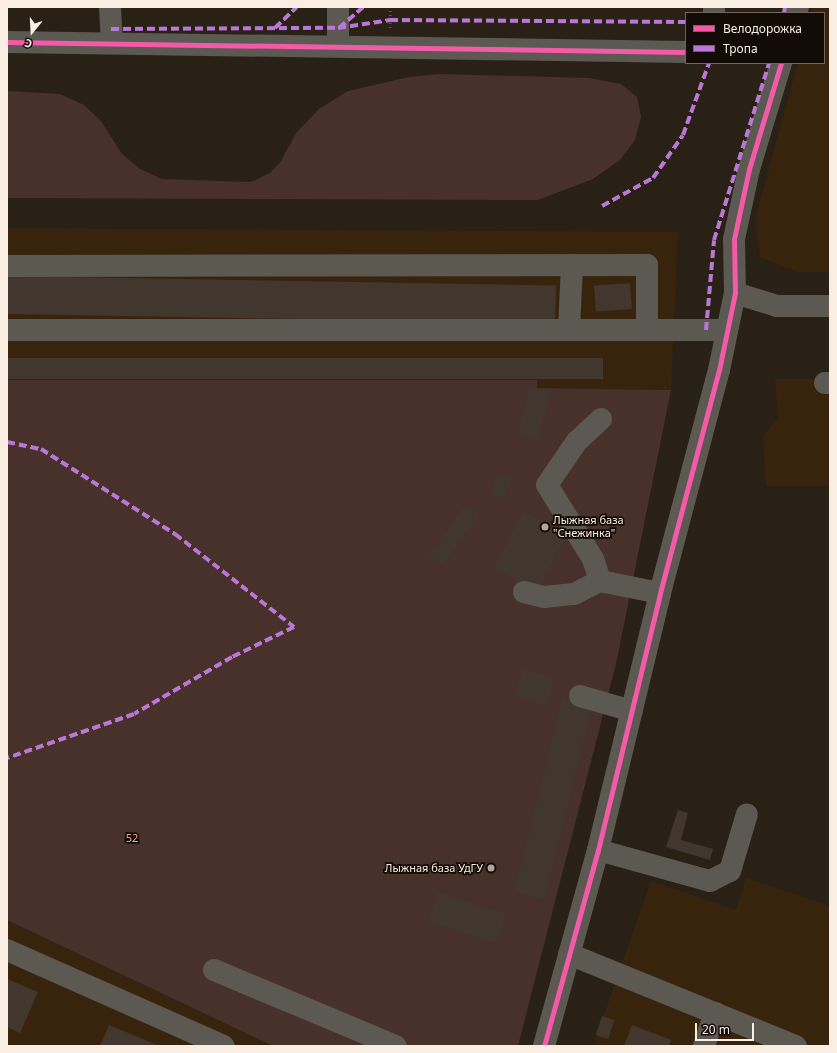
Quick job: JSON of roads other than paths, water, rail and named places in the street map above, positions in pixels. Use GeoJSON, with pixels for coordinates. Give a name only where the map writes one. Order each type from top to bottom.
{"type":"FeatureCollection","features":[{"type":"Feature","properties":{"kind":"street"},"geometry":{"type":"LineString","coordinates":[[110,7],[112,43]]}},
{"type":"Feature","properties":{"kind":"street"},"geometry":{"type":"LineString","coordinates":[[338,7],[338,46]]}},
{"type":"Feature","properties":{"kind":"street"},"geometry":{"type":"LineString","coordinates":[[7,42],[685,52]]}},
{"type":"Feature","properties":{"kind":"street"},"geometry":{"type":"LineString","coordinates":[[544,1046],[598,850],[660,593],[719,370],[735,293],[734,239],[749,169],[781,64]]}},
{"type":"Feature","properties":{"kind":"street"},"geometry":{"type":"LineString","coordinates":[[569,330],[572,265]]}},
{"type":"Feature","properties":{"kind":"street"},"geometry":{"type":"LineString","coordinates":[[7,266],[647,265],[647,330]]}},
{"type":"Feature","properties":{"kind":"street"},"geometry":{"type":"LineString","coordinates":[[735,293],[777,306],[830,306]]}},
{"type":"Feature","properties":{"kind":"street"},"geometry":{"type":"LineString","coordinates":[[7,330],[727,330]]}},
{"type":"Feature","properties":{"kind":"street"},"geometry":{"type":"LineString","coordinates":[[600,581],[593,559],[547,485],[577,440],[601,419]]}},
{"type":"Feature","properties":{"kind":"street"},"geometry":{"type":"LineString","coordinates":[[524,592],[544,597],[574,594],[600,581],[660,593]]}},
{"type":"Feature","properties":{"kind":"street"},"geometry":{"type":"LineString","coordinates":[[580,696],[632,710]]}},
{"type":"Feature","properties":{"kind":"street"},"geometry":{"type":"LineString","coordinates":[[598,850],[710,881],[730,871],[747,814]]}},
{"type":"Feature","properties":{"kind":"street"},"geometry":{"type":"LineString","coordinates":[[7,950],[224,1046]]}},
{"type":"Feature","properties":{"kind":"street"},"geometry":{"type":"LineString","coordinates":[[569,954],[796,1046]]}},
{"type":"Feature","properties":{"kind":"street"},"geometry":{"type":"LineString","coordinates":[[214,970],[396,1046]]}},
{"type":"Feature","properties":{"kind":"street"},"geometry":{"type":"LineString","coordinates":[[704,1046],[715,1013]]}},
{"type":"Feature","properties":{"kind":"place","name":"Лыжная база \"Снежинка\""},"geometry":{"type":"Point","coordinates":[545,527]}},
{"type":"Feature","properties":{"kind":"place","name":"Лыжная база УдГУ"},"geometry":{"type":"Point","coordinates":[491,868]}},
{"type":"Feature","properties":{"kind":"park label","name":"52"},"geometry":{"type":"Point","coordinates":[132,838]}}]}
